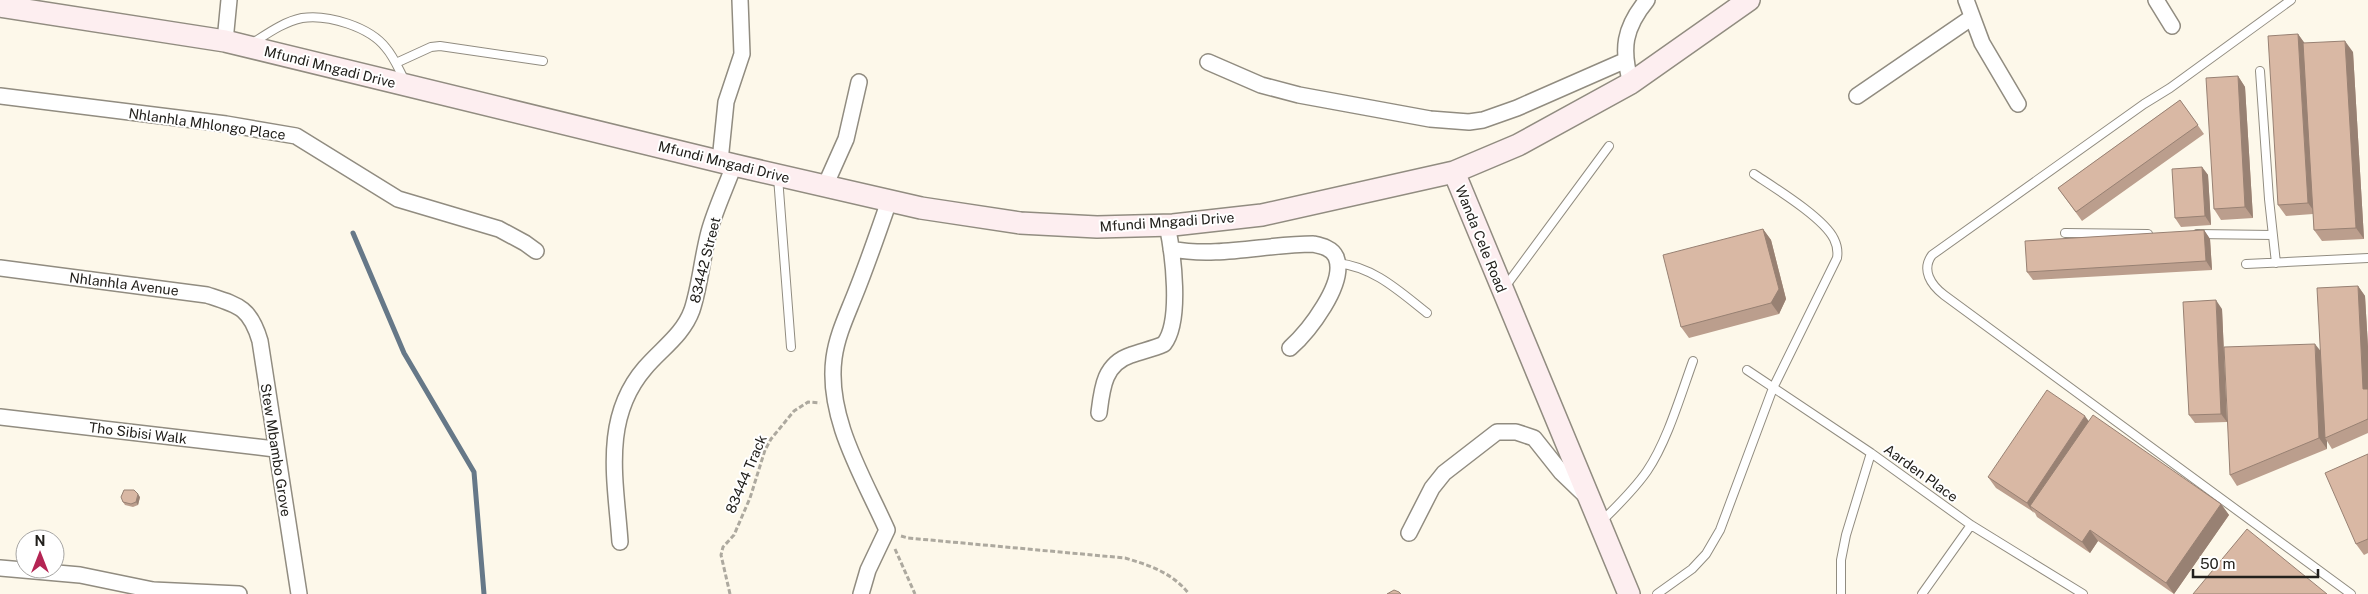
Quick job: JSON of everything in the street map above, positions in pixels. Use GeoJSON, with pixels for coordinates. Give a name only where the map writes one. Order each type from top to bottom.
{"type":"FeatureCollection","features":[{"type":"Feature","properties":{"kind":"street"},"geometry":{"type":"LineString","coordinates":[[225,41],[229,0]]}},
{"type":"Feature","properties":{"kind":"street","name":"83442 Street"},"geometry":{"type":"LineString","coordinates":[[620,542],[612,454],[614,434],[630,388],[645,368],[680,332],[692,310],[727,163],[726,102],[742,54],[740,0]]}},
{"type":"Feature","properties":{"kind":"street"},"geometry":{"type":"LineString","coordinates":[[1631,83],[1624,61],[1632,23],[1647,0]]}},
{"type":"Feature","properties":{"kind":"street","name":"Wanda Cele Road"},"geometry":{"type":"LineString","coordinates":[[1629,594],[1454,172],[1518,145],[1631,83],[1750,0]]}},
{"type":"Feature","properties":{"kind":"street"},"geometry":{"type":"LineString","coordinates":[[1966,0],[1982,43],[2018,104]]}},
{"type":"Feature","properties":{"kind":"street"},"geometry":{"type":"LineString","coordinates":[[2156,0],[2172,26]]}},
{"type":"Feature","properties":{"kind":"street","name":"Mfundi Mngadi Drive"},"geometry":{"type":"LineString","coordinates":[[0,6],[225,41],[778,176],[889,201],[1020,223],[1097,227],[1167,225],[1262,215],[1454,172]]}},
{"type":"Feature","properties":{"kind":"street"},"geometry":{"type":"LineString","coordinates":[[1857,96],[1972,18]]}},
{"type":"Feature","properties":{"kind":"street"},"geometry":{"type":"LineString","coordinates":[[1208,62],[1261,86],[1299,95],[1430,119],[1468,122],[1483,120],[1517,108],[1624,61]]}},
{"type":"Feature","properties":{"kind":"street"},"geometry":{"type":"LineString","coordinates":[[825,186],[846,139],[859,82]]}},
{"type":"Feature","properties":{"kind":"street","name":"Nhlanhla Mhlongo Place"},"geometry":{"type":"LineString","coordinates":[[0,96],[226,124],[296,136],[398,199],[499,228],[536,251]]}},
{"type":"Feature","properties":{"kind":"street"},"geometry":{"type":"LineString","coordinates":[[861,594],[868,570],[887,530],[857,465],[837,406],[833,382],[834,358],[840,329],[853,300],[889,201]]}},
{"type":"Feature","properties":{"kind":"street"},"geometry":{"type":"LineString","coordinates":[[1099,413],[1102,386],[1114,365],[1131,355],[1154,349],[1164,344],[1169,337],[1173,320],[1174,273],[1167,225]]}},
{"type":"Feature","properties":{"kind":"street"},"geometry":{"type":"LineString","coordinates":[[1172,249],[1188,252],[1225,251],[1313,244],[1326,248],[1333,253],[1337,263],[1335,279],[1327,301],[1309,327],[1290,348]]}},
{"type":"Feature","properties":{"kind":"street","name":"Nhlanhla Avenue"},"geometry":{"type":"LineString","coordinates":[[0,268],[207,295],[230,302],[245,311]]}},
{"type":"Feature","properties":{"kind":"street","name":"Stew Mbambo Grove"},"geometry":{"type":"LineString","coordinates":[[245,311],[254,322],[260,341],[275,449],[299,594]]}},
{"type":"Feature","properties":{"kind":"street","name":"Tho Sibisi Walk"},"geometry":{"type":"LineString","coordinates":[[0,417],[275,449]]}},
{"type":"Feature","properties":{"kind":"street"},"geometry":{"type":"LineString","coordinates":[[1409,532],[1427,495],[1444,473],[1497,432],[1516,432],[1534,438],[1561,472],[1589,498]]}},
{"type":"Feature","properties":{"kind":"street"},"geometry":{"type":"LineString","coordinates":[[0,568],[80,575],[153,590],[239,594]]}},
{"type":"Feature","properties":{"kind":"lane"},"geometry":{"type":"LineString","coordinates":[[2291,0],[2170,88],[2144,104],[1932,255],[1928,259],[1928,274],[1934,287],[1944,295],[2351,594]]}},
{"type":"Feature","properties":{"kind":"lane"},"geometry":{"type":"LineString","coordinates":[[247,46],[285,23],[302,18],[315,18],[349,24],[366,30],[387,48],[407,85]]}},
{"type":"Feature","properties":{"kind":"lane"},"geometry":{"type":"LineString","coordinates":[[396,63],[431,46],[543,61]]}},
{"type":"Feature","properties":{"kind":"lane"},"geometry":{"type":"LineString","coordinates":[[2260,71],[2276,263]]}},
{"type":"Feature","properties":{"kind":"lane"},"geometry":{"type":"LineString","coordinates":[[1502,291],[1609,146]]}},
{"type":"Feature","properties":{"kind":"lane"},"geometry":{"type":"LineString","coordinates":[[1657,594],[1692,569],[1706,554],[1720,530],[1773,388],[1832,269],[1838,252],[1834,238],[1816,219],[1754,174]]}},
{"type":"Feature","properties":{"kind":"lane"},"geometry":{"type":"LineString","coordinates":[[778,176],[791,347]]}},
{"type":"Feature","properties":{"kind":"lane"},"geometry":{"type":"LineString","coordinates":[[2065,234],[2156,234]]}},
{"type":"Feature","properties":{"kind":"lane"},"geometry":{"type":"LineString","coordinates":[[2191,234],[2273,235]]}},
{"type":"Feature","properties":{"kind":"lane"},"geometry":{"type":"LineString","coordinates":[[2246,264],[2368,258]]}},
{"type":"Feature","properties":{"kind":"lane"},"geometry":{"type":"LineString","coordinates":[[1337,263],[1355,265],[1378,275],[1427,313]]}},
{"type":"Feature","properties":{"kind":"lane"},"geometry":{"type":"LineString","coordinates":[[1599,523],[1632,491],[1649,469],[1666,432],[1693,360]]}},
{"type":"Feature","properties":{"kind":"lane","name":"Aarden Place"},"geometry":{"type":"LineString","coordinates":[[1746,370],[1872,453],[1971,525],[2083,594]]}},
{"type":"Feature","properties":{"kind":"lane"},"geometry":{"type":"LineString","coordinates":[[1841,594],[1842,560],[1846,535],[1872,453]]}},
{"type":"Feature","properties":{"kind":"lane"},"geometry":{"type":"LineString","coordinates":[[1922,594],[1971,525]]}},
{"type":"Feature","properties":{"kind":"path","name":"83444 Track"},"geometry":{"type":"LineString","coordinates":[[730,594],[721,556],[723,547],[734,535],[771,439],[803,404],[816,401],[825,406],[837,406]]}},
{"type":"Feature","properties":{"kind":"path"},"geometry":{"type":"LineString","coordinates":[[887,530],[915,594]]}},
{"type":"Feature","properties":{"kind":"path"},"geometry":{"type":"LineString","coordinates":[[887,530],[908,538],[1125,558],[1172,576],[1188,594]]}},
{"type":"Feature","properties":{"kind":"building"},"geometry":{"type":"Polygon","coordinates":[[[2298,34],[2308,203],[2278,205],[2268,36],[2298,34]]]}},
{"type":"Feature","properties":{"kind":"building"},"geometry":{"type":"Polygon","coordinates":[[[2345,41],[2356,228],[2314,230],[2303,43],[2345,41]]]}},
{"type":"Feature","properties":{"kind":"building"},"geometry":{"type":"Polygon","coordinates":[[[2238,76],[2245,207],[2214,209],[2206,78],[2238,76]]]}},
{"type":"Feature","properties":{"kind":"building"},"geometry":{"type":"Polygon","coordinates":[[[2180,100],[2198,125],[2076,212],[2058,188],[2180,100]]]}},
{"type":"Feature","properties":{"kind":"building"},"geometry":{"type":"Polygon","coordinates":[[[2202,167],[2205,216],[2175,218],[2172,169],[2202,167]]]}},
{"type":"Feature","properties":{"kind":"building"},"geometry":{"type":"Polygon","coordinates":[[[1763,229],[1779,289],[1771,303],[1681,327],[1663,255],[1763,229]]]}},
{"type":"Feature","properties":{"kind":"building"},"geometry":{"type":"Polygon","coordinates":[[[2204,230],[2206,261],[2027,272],[2025,241],[2204,230]]]}},
{"type":"Feature","properties":{"kind":"building"},"geometry":{"type":"Polygon","coordinates":[[[2358,286],[2363,389],[2368,389],[2368,419],[2325,438],[2317,288],[2358,286]]]}},
{"type":"Feature","properties":{"kind":"building"},"geometry":{"type":"Polygon","coordinates":[[[2216,300],[2221,414],[2189,415],[2183,302],[2216,300]]]}},
{"type":"Feature","properties":{"kind":"building"},"geometry":{"type":"Polygon","coordinates":[[[2315,344],[2319,438],[2230,475],[2224,347],[2315,344]]]}},
{"type":"Feature","properties":{"kind":"building"},"geometry":{"type":"Polygon","coordinates":[[[2047,390],[2085,416],[2027,503],[1988,477],[2047,390]]]}},
{"type":"Feature","properties":{"kind":"building"},"geometry":{"type":"Polygon","coordinates":[[[2093,415],[2221,504],[2166,583],[2090,530],[2082,542],[2030,506],[2093,415]]]}},
{"type":"Feature","properties":{"kind":"building"},"geometry":{"type":"Polygon","coordinates":[[[2368,454],[2368,539],[2356,544],[2325,473],[2368,454]]]}},
{"type":"Feature","properties":{"kind":"building"},"geometry":{"type":"Polygon","coordinates":[[[124,490],[134,490],[138,494],[136,502],[131,504],[123,502],[121,497],[124,490]]]}},
{"type":"Feature","properties":{"kind":"building"},"geometry":{"type":"Polygon","coordinates":[[[2247,529],[2327,594],[2193,594],[2247,529]]]}},
{"type":"Feature","properties":{"kind":"building"},"geometry":{"type":"Polygon","coordinates":[[[1394,590],[1401,594],[1387,594],[1394,590]]]}},
{"type":"Feature","properties":{"kind":"waterway"},"geometry":{"type":"LineString","coordinates":[[353,233],[404,353],[474,472],[484,594]]}}]}
